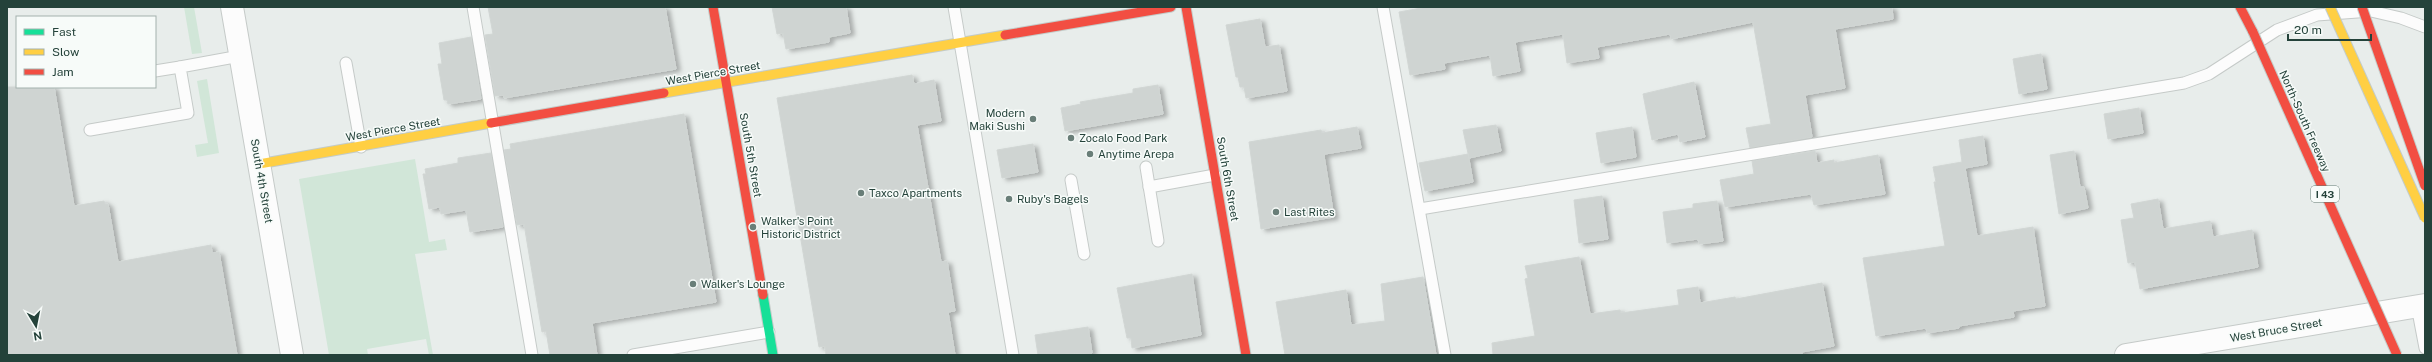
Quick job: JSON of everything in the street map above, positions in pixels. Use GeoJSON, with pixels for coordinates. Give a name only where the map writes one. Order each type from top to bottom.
{"type":"FeatureCollection","features":[{"type":"Feature","properties":{"kind":"main road","name":"South 5th Street"},"geometry":{"type":"LineString","coordinates":[[713,7],[773,355]]}},
{"type":"Feature","properties":{"kind":"main road","name":"West Pierce Street"},"geometry":{"type":"LineString","coordinates":[[259,164],[726,82],[1171,7]]}},
{"type":"Feature","properties":{"kind":"main road","name":"South 6th Street"},"geometry":{"type":"LineString","coordinates":[[1186,7],[1246,355]]}},
{"type":"Feature","properties":{"kind":"main road","name":"North-South Freeway"},"geometry":{"type":"LineString","coordinates":[[2241,7],[2397,355]]}},
{"type":"Feature","properties":{"kind":"main road"},"geometry":{"type":"LineString","coordinates":[[2330,7],[2425,218]]}},
{"type":"Feature","properties":{"kind":"main road"},"geometry":{"type":"LineString","coordinates":[[2362,7],[2425,186]]}},
{"type":"Feature","properties":{"kind":"street","name":"South 4th Street"},"geometry":{"type":"LineString","coordinates":[[232,7],[292,355]]}},
{"type":"Feature","properties":{"kind":"street","name":"West Bruce Street"},"geometry":{"type":"LineString","coordinates":[[2126,355],[2421,305]]}},
{"type":"Feature","properties":{"kind":"lane"},"geometry":{"type":"LineString","coordinates":[[473,7],[532,355]]}},
{"type":"Feature","properties":{"kind":"lane"},"geometry":{"type":"LineString","coordinates":[[954,7],[1013,355]]}},
{"type":"Feature","properties":{"kind":"lane"},"geometry":{"type":"LineString","coordinates":[[1383,7],[1445,355]]}},
{"type":"Feature","properties":{"kind":"lane"},"geometry":{"type":"LineString","coordinates":[[1420,209],[2184,83],[2209,74],[2278,30],[2317,15],[2371,11],[2401,18],[2425,27]]}},
{"type":"Feature","properties":{"kind":"lane"},"geometry":{"type":"LineString","coordinates":[[156,71],[240,56]]}},
{"type":"Feature","properties":{"kind":"lane"},"geometry":{"type":"LineString","coordinates":[[346,63],[360,147]]}},
{"type":"Feature","properties":{"kind":"lane"},"geometry":{"type":"LineString","coordinates":[[90,130],[188,113],[180,67]]}},
{"type":"Feature","properties":{"kind":"lane"},"geometry":{"type":"LineString","coordinates":[[1146,167],[1158,241]]}},
{"type":"Feature","properties":{"kind":"lane"},"geometry":{"type":"LineString","coordinates":[[1149,187],[1215,175]]}},
{"type":"Feature","properties":{"kind":"lane"},"geometry":{"type":"LineString","coordinates":[[1071,180],[1084,254]]}},
{"type":"Feature","properties":{"kind":"lane"},"geometry":{"type":"LineString","coordinates":[[2421,305],[2425,348]]}},
{"type":"Feature","properties":{"kind":"lane"},"geometry":{"type":"LineString","coordinates":[[633,355],[769,332]]}},
{"type":"Feature","properties":{"kind":"green space"},"geometry":{"type":"Polygon","coordinates":[[[184,7],[194,7],[202,53],[192,54],[184,7]]]}},
{"type":"Feature","properties":{"kind":"green space"},"geometry":{"type":"Polygon","coordinates":[[[207,79],[219,153],[197,157],[195,145],[208,143],[197,81],[207,79]]]}},
{"type":"Feature","properties":{"kind":"green space"},"geometry":{"type":"Polygon","coordinates":[[[415,159],[429,242],[445,239],[447,250],[415,254],[433,355],[429,355],[426,339],[367,349],[368,355],[329,355],[299,179],[415,159]]]}},
{"type":"Feature","properties":{"kind":"building"},"geometry":{"type":"Polygon","coordinates":[[[488,7],[665,7],[676,69],[504,98],[503,95],[495,96],[485,35],[493,34],[488,7]]]}},
{"type":"Feature","properties":{"kind":"building"},"geometry":{"type":"Polygon","coordinates":[[[772,7],[846,7],[850,33],[829,37],[829,42],[786,49],[783,33],[777,34],[772,7]]]}},
{"type":"Feature","properties":{"kind":"building"},"geometry":{"type":"Polygon","coordinates":[[[1427,7],[1892,7],[1893,19],[1835,29],[1845,88],[1805,95],[1812,137],[1750,148],[1746,128],[1771,124],[1753,22],[1671,39],[1670,34],[1597,47],[1599,58],[1567,63],[1563,34],[1515,42],[1520,71],[1493,76],[1490,55],[1444,63],[1445,69],[1410,75],[1399,12],[1427,7]]]}},
{"type":"Feature","properties":{"kind":"building"},"geometry":{"type":"Polygon","coordinates":[[[1260,19],[1265,47],[1279,45],[1287,91],[1246,98],[1244,87],[1240,87],[1238,77],[1236,77],[1226,25],[1260,19]]]}},
{"type":"Feature","properties":{"kind":"building"},"geometry":{"type":"Polygon","coordinates":[[[471,37],[481,99],[448,104],[447,100],[444,100],[438,64],[442,64],[439,43],[471,37]]]}},
{"type":"Feature","properties":{"kind":"building"},"geometry":{"type":"Polygon","coordinates":[[[2041,54],[2047,89],[2019,94],[2013,59],[2041,54]]]}},
{"type":"Feature","properties":{"kind":"building","name":"Taxco Apartments"},"geometry":{"type":"Polygon","coordinates":[[[912,75],[914,84],[934,80],[941,121],[917,125],[941,262],[947,261],[955,311],[948,312],[955,355],[826,355],[825,346],[819,347],[777,98],[912,75]]]}},
{"type":"Feature","properties":{"kind":"building"},"geometry":{"type":"Polygon","coordinates":[[[1694,82],[1705,137],[1680,142],[1678,134],[1652,140],[1643,94],[1694,82]]]}},
{"type":"Feature","properties":{"kind":"building"},"geometry":{"type":"Polygon","coordinates":[[[1158,85],[1163,114],[1065,131],[1061,108],[1081,104],[1080,102],[1133,93],[1133,89],[1158,85]]]}},
{"type":"Feature","properties":{"kind":"building"},"geometry":{"type":"Polygon","coordinates":[[[7,87],[54,88],[74,206],[104,201],[105,204],[108,204],[118,262],[211,245],[212,253],[219,252],[237,355],[7,355],[7,87]]]}},
{"type":"Feature","properties":{"kind":"building"},"geometry":{"type":"Polygon","coordinates":[[[2139,108],[2143,133],[2108,139],[2104,114],[2139,108]]]}},
{"type":"Feature","properties":{"kind":"building"},"geometry":{"type":"Polygon","coordinates":[[[684,114],[716,302],[592,323],[597,355],[550,355],[546,331],[542,332],[524,224],[517,225],[504,150],[511,149],[510,144],[684,114]]]}},
{"type":"Feature","properties":{"kind":"building"},"geometry":{"type":"Polygon","coordinates":[[[1496,125],[1501,151],[1469,158],[1463,130],[1496,125]]]}},
{"type":"Feature","properties":{"kind":"building"},"geometry":{"type":"Polygon","coordinates":[[[1357,127],[1361,148],[1325,154],[1324,156],[1334,217],[1261,229],[1249,142],[1321,130],[1322,133],[1357,127]]]}},
{"type":"Feature","properties":{"kind":"building"},"geometry":{"type":"Polygon","coordinates":[[[1632,127],[1636,157],[1601,163],[1596,133],[1632,127]]]}},
{"type":"Feature","properties":{"kind":"building"},"geometry":{"type":"Polygon","coordinates":[[[1983,136],[1987,164],[1965,168],[1977,236],[2033,227],[2045,306],[2013,311],[2014,317],[1959,326],[1959,328],[1927,333],[1926,328],[1876,336],[1863,258],[1945,246],[1934,182],[1936,182],[1933,167],[1962,162],[1959,140],[1983,136]]]}},
{"type":"Feature","properties":{"kind":"building"},"geometry":{"type":"Polygon","coordinates":[[[1033,144],[1038,172],[1002,178],[997,150],[1033,144]]]}},
{"type":"Feature","properties":{"kind":"building"},"geometry":{"type":"Polygon","coordinates":[[[1815,151],[1817,163],[1834,160],[1834,163],[1878,155],[1885,194],[1814,205],[1811,194],[1725,207],[1720,180],[1754,174],[1752,161],[1815,151]]]}},
{"type":"Feature","properties":{"kind":"building"},"geometry":{"type":"Polygon","coordinates":[[[2074,151],[2080,187],[2084,187],[2088,208],[2059,214],[2050,155],[2074,151]]]}},
{"type":"Feature","properties":{"kind":"building"},"geometry":{"type":"Polygon","coordinates":[[[491,153],[503,227],[470,232],[466,210],[441,214],[440,207],[429,209],[423,174],[426,174],[425,169],[458,163],[458,158],[491,153]]]}},
{"type":"Feature","properties":{"kind":"building"},"geometry":{"type":"Polygon","coordinates":[[[1468,154],[1473,182],[1425,191],[1419,163],[1468,154]]]}},
{"type":"Feature","properties":{"kind":"building"},"geometry":{"type":"Polygon","coordinates":[[[1602,196],[1608,239],[1579,243],[1574,200],[1602,196]]]}},
{"type":"Feature","properties":{"kind":"building"},"geometry":{"type":"Polygon","coordinates":[[[2158,199],[2163,229],[2210,221],[2213,237],[2252,230],[2258,267],[2140,289],[2135,262],[2128,263],[2121,220],[2134,218],[2131,204],[2158,199]]]}},
{"type":"Feature","properties":{"kind":"building"},"geometry":{"type":"Polygon","coordinates":[[[1717,201],[1723,241],[1699,244],[1698,239],[1667,243],[1663,212],[1693,208],[1693,204],[1717,201]]]}},
{"type":"Feature","properties":{"kind":"building"},"geometry":{"type":"Polygon","coordinates":[[[1579,257],[1590,314],[1620,310],[1621,313],[1679,305],[1677,290],[1698,287],[1700,303],[1735,297],[1736,299],[1822,283],[1834,346],[1802,352],[1802,355],[1493,355],[1492,343],[1535,336],[1525,279],[1528,278],[1525,266],[1579,257]]]}},
{"type":"Feature","properties":{"kind":"building"},"geometry":{"type":"Polygon","coordinates":[[[1192,274],[1201,335],[1132,348],[1131,338],[1127,338],[1117,288],[1192,274]]]}},
{"type":"Feature","properties":{"kind":"building"},"geometry":{"type":"Polygon","coordinates":[[[1423,277],[1436,355],[1285,355],[1276,302],[1346,290],[1351,325],[1385,321],[1381,284],[1423,277]]]}},
{"type":"Feature","properties":{"kind":"building"},"geometry":{"type":"Polygon","coordinates":[[[1088,327],[1092,353],[1038,355],[1035,335],[1088,327]]]}},
{"type":"Feature","properties":{"kind":"traffic: fast"},"geometry":{"type":"LineString","coordinates":[[763,295],[773,355]]}},
{"type":"Feature","properties":{"kind":"traffic: slow"},"geometry":{"type":"LineString","coordinates":[[2330,7],[2425,218]]}},
{"type":"Feature","properties":{"kind":"traffic: slow"},"geometry":{"type":"LineString","coordinates":[[664,93],[1005,35]]}},
{"type":"Feature","properties":{"kind":"traffic: slow"},"geometry":{"type":"LineString","coordinates":[[259,164],[491,123]]}},
{"type":"Feature","properties":{"kind":"traffic: jam"},"geometry":{"type":"LineString","coordinates":[[713,7],[763,295]]}},
{"type":"Feature","properties":{"kind":"traffic: jam"},"geometry":{"type":"LineString","coordinates":[[1005,35],[1171,7]]}},
{"type":"Feature","properties":{"kind":"traffic: jam"},"geometry":{"type":"LineString","coordinates":[[1186,7],[1246,355]]}},
{"type":"Feature","properties":{"kind":"traffic: jam"},"geometry":{"type":"LineString","coordinates":[[2240,7],[2253,32]]}},
{"type":"Feature","properties":{"kind":"traffic: jam"},"geometry":{"type":"LineString","coordinates":[[2362,7],[2425,186]]}},
{"type":"Feature","properties":{"kind":"traffic: jam"},"geometry":{"type":"LineString","coordinates":[[2253,32],[2397,355]]}},
{"type":"Feature","properties":{"kind":"traffic: jam"},"geometry":{"type":"LineString","coordinates":[[491,123],[664,93]]}},
{"type":"Feature","properties":{"kind":"place","name":"Modern Maki Sushi"},"geometry":{"type":"Point","coordinates":[1033,119]}},
{"type":"Feature","properties":{"kind":"place","name":"Zocalo Food Park"},"geometry":{"type":"Point","coordinates":[1071,138]}},
{"type":"Feature","properties":{"kind":"place","name":"Anytime Arepa"},"geometry":{"type":"Point","coordinates":[1090,154]}},
{"type":"Feature","properties":{"kind":"place","name":"Taxco Apartments"},"geometry":{"type":"Point","coordinates":[861,193]}},
{"type":"Feature","properties":{"kind":"place","name":"Ruby's Bagels"},"geometry":{"type":"Point","coordinates":[1009,199]}},
{"type":"Feature","properties":{"kind":"place","name":"Last Rites"},"geometry":{"type":"Point","coordinates":[1276,212]}},
{"type":"Feature","properties":{"kind":"place","name":"Walker's Point Historic District"},"geometry":{"type":"Point","coordinates":[753,227]}},
{"type":"Feature","properties":{"kind":"place","name":"Walker's Lounge"},"geometry":{"type":"Point","coordinates":[693,284]}}]}
